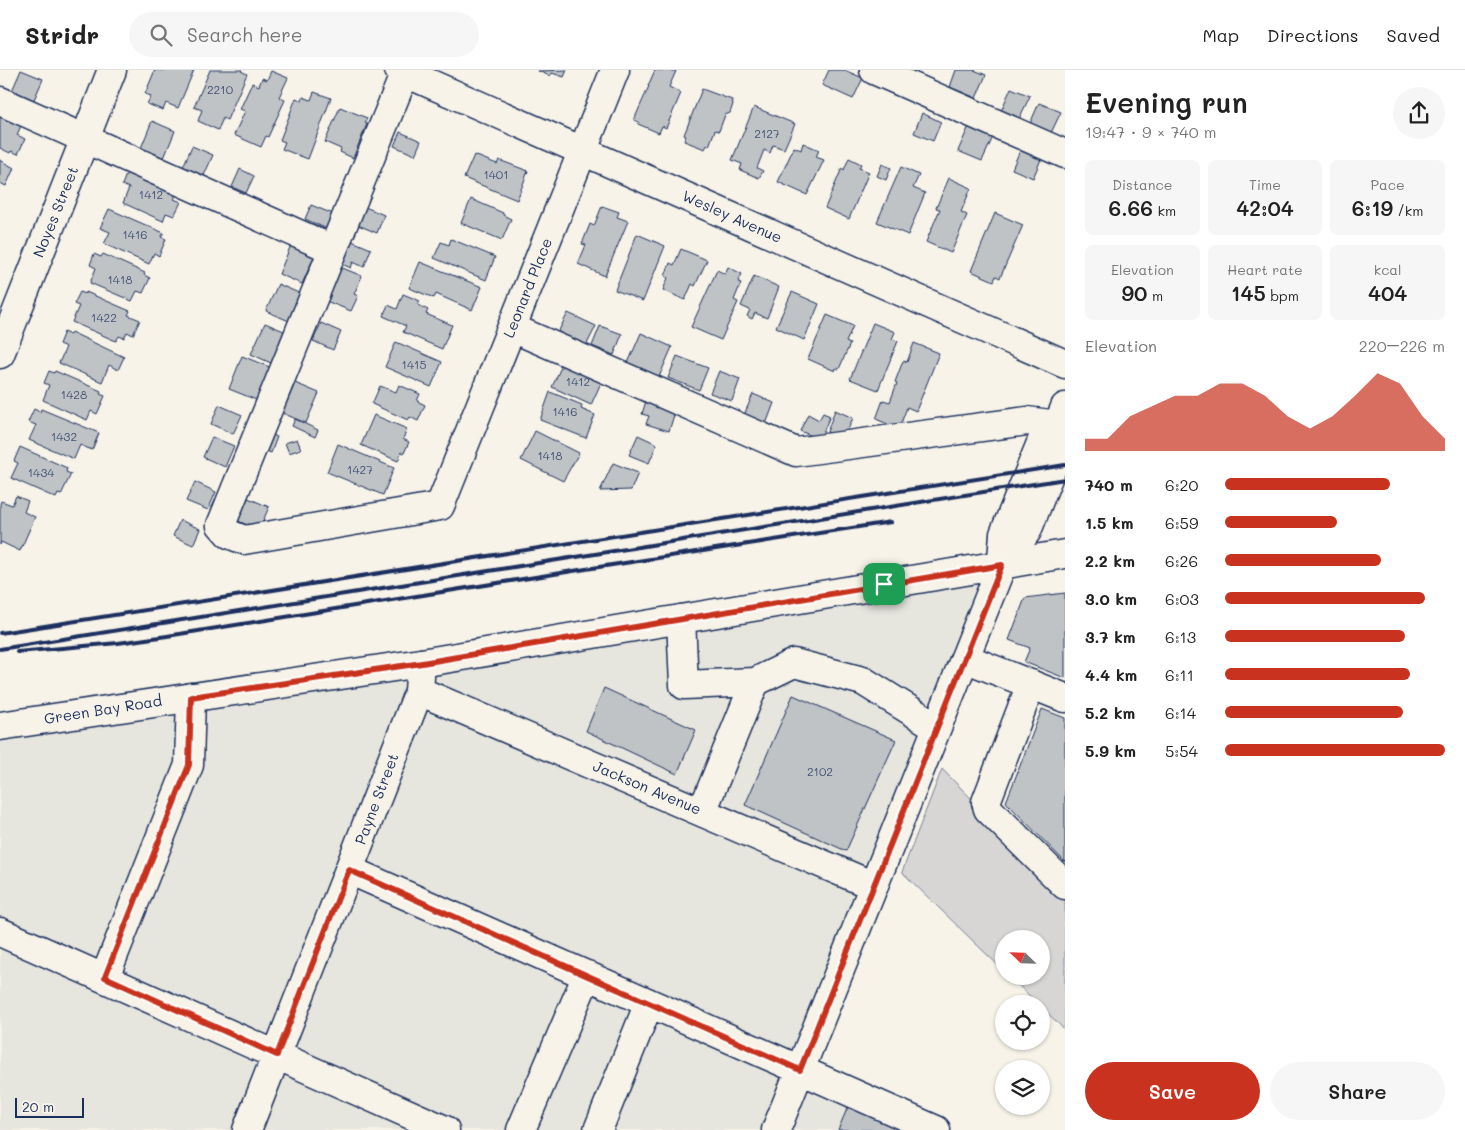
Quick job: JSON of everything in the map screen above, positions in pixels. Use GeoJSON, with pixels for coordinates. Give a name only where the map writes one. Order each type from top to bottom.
{"type":"FeatureCollection","features":[{"type":"Feature","properties":{"kind":"street","name":"Noyes Street"},"geometry":{"type":"LineString","coordinates":[[0,354],[112,70]]}},
{"type":"Feature","properties":{"kind":"street","name":"Leonard Place"},"geometry":{"type":"LineString","coordinates":[[332,249],[221,525],[229,534],[244,540],[440,506],[615,70]]}},
{"type":"Feature","properties":{"kind":"street"},"geometry":{"type":"LineString","coordinates":[[874,70],[1065,154]]}},
{"type":"Feature","properties":{"kind":"street"},"geometry":{"type":"LineString","coordinates":[[0,101],[332,249],[403,71]]}},
{"type":"Feature","properties":{"kind":"street","name":"Wesley Avenue"},"geometry":{"type":"LineString","coordinates":[[403,71],[1065,364]]}},
{"type":"Feature","properties":{"kind":"street"},"geometry":{"type":"LineString","coordinates":[[512,328],[796,452],[1061,416]]}},
{"type":"Feature","properties":{"kind":"street"},"geometry":{"type":"LineString","coordinates":[[776,1130],[1002,565],[1004,534],[1043,438],[1061,416]]}},
{"type":"Feature","properties":{"kind":"street","name":"Green Bay Road"},"geometry":{"type":"LineString","coordinates":[[0,726],[422,663],[1065,554]]}},
{"type":"Feature","properties":{"kind":"street"},"geometry":{"type":"LineString","coordinates":[[681,619],[684,685],[756,682],[794,663],[863,681],[937,727]]}},
{"type":"Feature","properties":{"kind":"street"},"geometry":{"type":"LineString","coordinates":[[965,658],[1065,698]]}},
{"type":"Feature","properties":{"kind":"street","name":"Payne Street"},"geometry":{"type":"LineString","coordinates":[[247,1130],[419,690],[422,663]]}},
{"type":"Feature","properties":{"kind":"street"},"geometry":{"type":"LineString","coordinates":[[702,812],[756,682]]}},
{"type":"Feature","properties":{"kind":"street"},"geometry":{"type":"LineString","coordinates":[[1031,684],[986,806],[1065,885]]}},
{"type":"Feature","properties":{"kind":"street","name":"Jackson Avenue"},"geometry":{"type":"LineString","coordinates":[[419,690],[874,886]]}},
{"type":"Feature","properties":{"kind":"street"},"geometry":{"type":"LineString","coordinates":[[105,977],[189,765],[191,697]]}},
{"type":"Feature","properties":{"kind":"street"},"geometry":{"type":"LineString","coordinates":[[349,870],[936,1130]]}},
{"type":"Feature","properties":{"kind":"street"},"geometry":{"type":"LineString","coordinates":[[0,932],[105,977],[445,1130]]}},
{"type":"Feature","properties":{"kind":"street"},"geometry":{"type":"LineString","coordinates":[[521,1130],[587,975]]}},
{"type":"Feature","properties":{"kind":"street"},"geometry":{"type":"LineString","coordinates":[[598,1130],[649,1003]]}},
{"type":"Feature","properties":{"kind":"shaded area"},"geometry":{"type":"Polygon","coordinates":[[[1002,565],[801,1070],[949,1130],[0,1130],[0,726],[1002,565]]]}},
{"type":"Feature","properties":{"kind":"shaded area"},"geometry":{"type":"Polygon","coordinates":[[[942,769],[1065,893],[1065,1030],[1050,1016],[1050,995],[1029,995],[1018,985],[1050,985],[1050,930],[995,930],[995,962],[902,872],[942,769]]]}},
{"type":"Feature","properties":{"kind":"building"},"geometry":{"type":"Polygon","coordinates":[[[21,70],[43,79],[33,102],[11,93],[21,70]]]}},
{"type":"Feature","properties":{"kind":"building"},"geometry":{"type":"Polygon","coordinates":[[[155,70],[194,70],[178,108],[166,103],[163,110],[147,104],[151,96],[145,94],[155,70]]]}},
{"type":"Feature","properties":{"kind":"building"},"geometry":{"type":"Polygon","coordinates":[[[210,70],[242,70],[247,74],[227,120],[223,118],[218,130],[198,121],[202,110],[194,107],[210,70]]]}},
{"type":"Feature","properties":{"kind":"building"},"geometry":{"type":"Polygon","coordinates":[[[567,70],[564,77],[552,73],[550,76],[538,71],[567,70]]]}},
{"type":"Feature","properties":{"kind":"building"},"geometry":{"type":"Polygon","coordinates":[[[655,70],[676,71],[669,87],[681,93],[666,128],[662,126],[659,133],[638,124],[639,122],[634,120],[655,70]]]}},
{"type":"Feature","properties":{"kind":"building"},"geometry":{"type":"Polygon","coordinates":[[[829,70],[844,70],[863,78],[853,99],[822,85],[829,70]]]}},
{"type":"Feature","properties":{"kind":"building"},"geometry":{"type":"Polygon","coordinates":[[[956,70],[974,70],[986,75],[976,98],[950,87],[956,70]]]}},
{"type":"Feature","properties":{"kind":"building"},"geometry":{"type":"Polygon","coordinates":[[[271,71],[288,78],[279,97],[285,100],[268,137],[266,136],[261,147],[234,135],[245,111],[240,109],[252,83],[259,86],[262,78],[267,80],[271,71]]]}},
{"type":"Feature","properties":{"kind":"building"},"geometry":{"type":"Polygon","coordinates":[[[1011,88],[1030,96],[1019,119],[1001,111],[1011,88]]]}},
{"type":"Feature","properties":{"kind":"building"},"geometry":{"type":"Polygon","coordinates":[[[702,89],[732,100],[733,104],[730,113],[725,115],[719,131],[715,130],[709,146],[707,145],[705,149],[684,141],[686,136],[684,135],[702,89]]]}},
{"type":"Feature","properties":{"kind":"building"},"geometry":{"type":"Polygon","coordinates":[[[314,92],[331,98],[308,159],[282,149],[285,142],[280,140],[296,98],[302,101],[303,97],[311,100],[314,92]]]}},
{"type":"Feature","properties":{"kind":"building"},"geometry":{"type":"Polygon","coordinates":[[[1039,103],[1061,112],[1050,135],[1029,126],[1039,103]]]}},
{"type":"Feature","properties":{"kind":"building"},"geometry":{"type":"Polygon","coordinates":[[[340,107],[367,118],[365,123],[367,124],[353,158],[340,152],[341,149],[325,142],[340,107]]]}},
{"type":"Feature","properties":{"kind":"building"},"geometry":{"type":"Polygon","coordinates":[[[754,107],[795,124],[784,149],[773,145],[770,153],[764,150],[757,168],[763,171],[759,178],[740,170],[742,164],[732,160],[754,107]]]}},
{"type":"Feature","properties":{"kind":"building"},"geometry":{"type":"Polygon","coordinates":[[[0,113],[22,123],[17,135],[25,139],[18,154],[11,151],[10,153],[0,148],[0,113]]]}},
{"type":"Feature","properties":{"kind":"building"},"geometry":{"type":"Polygon","coordinates":[[[922,113],[941,122],[933,141],[914,133],[922,113]]]}},
{"type":"Feature","properties":{"kind":"building"},"geometry":{"type":"Polygon","coordinates":[[[152,121],[175,131],[164,158],[141,148],[152,121]]]}},
{"type":"Feature","properties":{"kind":"building"},"geometry":{"type":"Polygon","coordinates":[[[969,126],[993,137],[982,161],[958,151],[969,126]]]}},
{"type":"Feature","properties":{"kind":"building"},"geometry":{"type":"Polygon","coordinates":[[[400,132],[421,141],[415,155],[394,146],[400,132]]]}},
{"type":"Feature","properties":{"kind":"building"},"geometry":{"type":"Polygon","coordinates":[[[803,143],[819,150],[816,157],[824,160],[807,195],[778,182],[794,147],[801,150],[803,143]]]}},
{"type":"Feature","properties":{"kind":"building"},"geometry":{"type":"Polygon","coordinates":[[[192,146],[213,155],[203,178],[182,169],[192,146]]]}},
{"type":"Feature","properties":{"kind":"building"},"geometry":{"type":"Polygon","coordinates":[[[1021,148],[1042,157],[1033,178],[1012,169],[1021,148]]]}},
{"type":"Feature","properties":{"kind":"building"},"geometry":{"type":"Polygon","coordinates":[[[474,155],[497,164],[499,160],[528,171],[517,200],[464,178],[474,155]]]}},
{"type":"Feature","properties":{"kind":"building"},"geometry":{"type":"Polygon","coordinates":[[[849,158],[861,164],[859,168],[869,172],[849,219],[825,208],[842,168],[844,170],[849,158]]]}},
{"type":"Feature","properties":{"kind":"building"},"geometry":{"type":"Polygon","coordinates":[[[0,160],[14,168],[6,186],[0,183],[0,160]]]}},
{"type":"Feature","properties":{"kind":"building"},"geometry":{"type":"Polygon","coordinates":[[[882,164],[891,168],[886,180],[877,176],[882,164]]]}},
{"type":"Feature","properties":{"kind":"building"},"geometry":{"type":"Polygon","coordinates":[[[901,167],[919,175],[913,188],[925,193],[908,235],[877,222],[901,167]]]}},
{"type":"Feature","properties":{"kind":"building"},"geometry":{"type":"Polygon","coordinates":[[[240,169],[254,176],[246,193],[232,187],[240,169]]]}},
{"type":"Feature","properties":{"kind":"building"},"geometry":{"type":"Polygon","coordinates":[[[127,172],[178,191],[174,199],[181,202],[174,216],[166,213],[163,221],[123,203],[129,188],[122,185],[127,172]]]}},
{"type":"Feature","properties":{"kind":"building"},"geometry":{"type":"Polygon","coordinates":[[[949,178],[971,188],[961,212],[967,215],[951,253],[926,242],[940,209],[936,208],[949,178]]]}},
{"type":"Feature","properties":{"kind":"building"},"geometry":{"type":"Polygon","coordinates":[[[471,199],[503,213],[503,215],[511,219],[502,240],[461,223],[471,199]]]}},
{"type":"Feature","properties":{"kind":"building"},"geometry":{"type":"Polygon","coordinates":[[[311,205],[333,214],[327,229],[305,219],[311,205]]]}},
{"type":"Feature","properties":{"kind":"building"},"geometry":{"type":"Polygon","coordinates":[[[602,206],[619,212],[617,217],[628,221],[605,276],[578,264],[586,245],[582,244],[590,224],[594,226],[602,206]]]}},
{"type":"Feature","properties":{"kind":"building"},"geometry":{"type":"Polygon","coordinates":[[[365,207],[384,215],[377,233],[358,225],[365,207]]]}},
{"type":"Feature","properties":{"kind":"building"},"geometry":{"type":"Polygon","coordinates":[[[109,209],[164,233],[161,237],[166,239],[159,256],[154,253],[149,264],[104,244],[110,232],[100,228],[109,209]]]}},
{"type":"Feature","properties":{"kind":"building"},"geometry":{"type":"Polygon","coordinates":[[[995,213],[1023,225],[1000,278],[996,276],[994,281],[971,271],[995,213]]]}},
{"type":"Feature","properties":{"kind":"building"},"geometry":{"type":"Polygon","coordinates":[[[637,234],[665,246],[643,301],[615,290],[637,234]]]}},
{"type":"Feature","properties":{"kind":"building"},"geometry":{"type":"Polygon","coordinates":[[[451,239],[495,257],[486,280],[434,258],[441,242],[449,245],[451,239]]]}},
{"type":"Feature","properties":{"kind":"building"},"geometry":{"type":"Polygon","coordinates":[[[293,240],[317,250],[302,284],[279,274],[293,240]]]}},
{"type":"Feature","properties":{"kind":"building"},"geometry":{"type":"Polygon","coordinates":[[[352,241],[371,249],[364,267],[353,262],[351,268],[342,264],[352,241]]]}},
{"type":"Feature","properties":{"kind":"building"},"geometry":{"type":"Polygon","coordinates":[[[681,249],[707,260],[695,286],[692,284],[685,300],[663,290],[668,278],[665,276],[670,263],[674,265],[681,249]]]}},
{"type":"Feature","properties":{"kind":"building"},"geometry":{"type":"Polygon","coordinates":[[[94,254],[101,257],[103,254],[145,273],[144,275],[150,278],[143,293],[137,291],[132,301],[90,283],[96,268],[90,265],[94,254]]]}},
{"type":"Feature","properties":{"kind":"building"},"geometry":{"type":"Polygon","coordinates":[[[420,262],[482,287],[472,310],[436,294],[434,298],[409,288],[420,262]]]}},
{"type":"Feature","properties":{"kind":"building"},"geometry":{"type":"Polygon","coordinates":[[[340,267],[362,276],[354,294],[358,296],[351,311],[326,301],[340,267]]]}},
{"type":"Feature","properties":{"kind":"building"},"geometry":{"type":"Polygon","coordinates":[[[728,267],[742,274],[738,282],[741,283],[734,300],[738,302],[721,340],[691,327],[717,270],[725,274],[728,267]]]}},
{"type":"Feature","properties":{"kind":"building"},"geometry":{"type":"Polygon","coordinates":[[[754,276],[779,287],[767,318],[755,313],[752,319],[747,316],[750,310],[741,306],[754,276]]]}},
{"type":"Feature","properties":{"kind":"building"},"geometry":{"type":"Polygon","coordinates":[[[278,284],[301,294],[289,321],[266,311],[278,284]]]}},
{"type":"Feature","properties":{"kind":"building"},"geometry":{"type":"Polygon","coordinates":[[[80,292],[86,294],[86,292],[130,311],[128,315],[140,320],[133,335],[127,332],[124,338],[119,336],[116,341],[72,322],[79,306],[74,304],[80,292]]]}},
{"type":"Feature","properties":{"kind":"building"},"geometry":{"type":"Polygon","coordinates":[[[792,292],[819,304],[804,340],[776,327],[792,292]]]}},
{"type":"Feature","properties":{"kind":"building"},"geometry":{"type":"Polygon","coordinates":[[[403,294],[420,301],[418,305],[428,310],[426,314],[452,325],[442,349],[403,332],[406,326],[383,316],[388,305],[397,309],[403,294]]]}},
{"type":"Feature","properties":{"kind":"building"},"geometry":{"type":"Polygon","coordinates":[[[568,313],[596,326],[586,346],[558,332],[568,313]]]}},
{"type":"Feature","properties":{"kind":"building"},"geometry":{"type":"Polygon","coordinates":[[[827,315],[853,326],[846,342],[850,344],[839,369],[836,368],[835,371],[808,359],[827,315]]]}},
{"type":"Feature","properties":{"kind":"building"},"geometry":{"type":"Polygon","coordinates":[[[265,323],[286,332],[273,364],[251,354],[265,323]]]}},
{"type":"Feature","properties":{"kind":"building"},"geometry":{"type":"Polygon","coordinates":[[[321,323],[341,332],[333,350],[313,341],[321,323]]]}},
{"type":"Feature","properties":{"kind":"building"},"geometry":{"type":"Polygon","coordinates":[[[873,323],[895,332],[892,339],[898,341],[878,390],[850,379],[873,323]]]}},
{"type":"Feature","properties":{"kind":"building"},"geometry":{"type":"Polygon","coordinates":[[[600,326],[622,334],[614,355],[592,346],[600,326]]]}},
{"type":"Feature","properties":{"kind":"building"},"geometry":{"type":"Polygon","coordinates":[[[64,332],[70,335],[71,332],[124,357],[118,370],[109,365],[102,382],[59,363],[66,347],[59,344],[64,332]]]}},
{"type":"Feature","properties":{"kind":"building"},"geometry":{"type":"Polygon","coordinates":[[[641,333],[672,347],[659,377],[628,363],[641,333]]]}},
{"type":"Feature","properties":{"kind":"building"},"geometry":{"type":"Polygon","coordinates":[[[396,342],[442,362],[431,387],[385,367],[396,342]]]}},
{"type":"Feature","properties":{"kind":"building"},"geometry":{"type":"Polygon","coordinates":[[[914,343],[939,353],[916,411],[907,407],[899,429],[876,419],[883,400],[890,402],[903,361],[907,362],[914,343]]]}},
{"type":"Feature","properties":{"kind":"building"},"geometry":{"type":"Polygon","coordinates":[[[242,356],[272,368],[259,401],[229,389],[242,356]]]}},
{"type":"Feature","properties":{"kind":"building"},"geometry":{"type":"Polygon","coordinates":[[[677,356],[708,368],[699,390],[668,378],[677,356]]]}},
{"type":"Feature","properties":{"kind":"building"},"geometry":{"type":"Polygon","coordinates":[[[565,358],[604,376],[591,405],[552,387],[565,358]]]}},
{"type":"Feature","properties":{"kind":"building"},"geometry":{"type":"Polygon","coordinates":[[[49,371],[54,373],[55,371],[101,391],[100,394],[105,396],[97,414],[91,411],[87,420],[43,400],[49,385],[44,383],[49,371]]]}},
{"type":"Feature","properties":{"kind":"building"},"geometry":{"type":"Polygon","coordinates":[[[719,371],[740,379],[732,401],[710,393],[719,371]]]}},
{"type":"Feature","properties":{"kind":"building"},"geometry":{"type":"Polygon","coordinates":[[[295,383],[319,393],[306,423],[282,413],[295,383]]]}},
{"type":"Feature","properties":{"kind":"building"},"geometry":{"type":"Polygon","coordinates":[[[399,385],[420,394],[417,401],[425,405],[418,421],[410,417],[408,420],[372,404],[380,386],[396,392],[399,385]]]}},
{"type":"Feature","properties":{"kind":"building"},"geometry":{"type":"Polygon","coordinates":[[[550,392],[582,405],[581,409],[595,415],[586,438],[540,420],[550,392]]]}},
{"type":"Feature","properties":{"kind":"building"},"geometry":{"type":"Polygon","coordinates":[[[753,394],[774,403],[766,424],[744,415],[753,394]]]}},
{"type":"Feature","properties":{"kind":"building"},"geometry":{"type":"Polygon","coordinates":[[[646,401],[676,409],[669,431],[646,424],[649,416],[642,414],[646,401]]]}},
{"type":"Feature","properties":{"kind":"building"},"geometry":{"type":"Polygon","coordinates":[[[219,405],[242,415],[233,434],[211,424],[219,405]]]}},
{"type":"Feature","properties":{"kind":"building"},"geometry":{"type":"Polygon","coordinates":[[[34,409],[40,412],[41,409],[99,433],[92,450],[80,445],[74,459],[29,440],[36,425],[28,422],[34,409]]]}},
{"type":"Feature","properties":{"kind":"building"},"geometry":{"type":"Polygon","coordinates":[[[835,410],[853,418],[844,439],[827,432],[835,410]]]}},
{"type":"Feature","properties":{"kind":"building"},"geometry":{"type":"Polygon","coordinates":[[[823,413],[830,416],[820,439],[800,431],[808,414],[819,420],[823,413]]]}},
{"type":"Feature","properties":{"kind":"building"},"geometry":{"type":"Polygon","coordinates":[[[374,415],[407,429],[403,439],[409,442],[404,453],[401,452],[398,461],[361,445],[374,415]]]}},
{"type":"Feature","properties":{"kind":"building"},"geometry":{"type":"Polygon","coordinates":[[[295,419],[318,430],[315,437],[292,426],[295,419]]]}},
{"type":"Feature","properties":{"kind":"building"},"geometry":{"type":"Polygon","coordinates":[[[535,431],[579,453],[563,481],[521,460],[535,431]]]}},
{"type":"Feature","properties":{"kind":"building"},"geometry":{"type":"Polygon","coordinates":[[[271,434],[277,437],[271,453],[264,450],[271,434]]]}},
{"type":"Feature","properties":{"kind":"building"},"geometry":{"type":"Polygon","coordinates":[[[638,435],[657,444],[649,463],[629,455],[638,435]]]}},
{"type":"Feature","properties":{"kind":"building"},"geometry":{"type":"Polygon","coordinates":[[[212,437],[234,446],[225,467],[203,457],[212,437]]]}},
{"type":"Feature","properties":{"kind":"building"},"geometry":{"type":"Polygon","coordinates":[[[297,439],[301,449],[289,453],[285,443],[297,439]]]}},
{"type":"Feature","properties":{"kind":"building"},"geometry":{"type":"Polygon","coordinates":[[[338,444],[394,468],[383,495],[327,472],[338,444]]]}},
{"type":"Feature","properties":{"kind":"building"},"geometry":{"type":"Polygon","coordinates":[[[20,447],[67,468],[66,472],[71,474],[61,495],[58,494],[56,498],[11,478],[18,463],[14,461],[20,447]]]}},
{"type":"Feature","properties":{"kind":"building"},"geometry":{"type":"Polygon","coordinates":[[[613,463],[638,473],[631,490],[600,491],[613,463]]]}},
{"type":"Feature","properties":{"kind":"building"},"geometry":{"type":"Polygon","coordinates":[[[195,482],[216,492],[208,510],[186,501],[195,482]]]}},
{"type":"Feature","properties":{"kind":"building"},"geometry":{"type":"Polygon","coordinates":[[[16,496],[28,501],[24,512],[35,517],[20,551],[1,542],[0,545],[0,504],[1,501],[12,505],[16,496]]]}},
{"type":"Feature","properties":{"kind":"building"},"geometry":{"type":"Polygon","coordinates":[[[248,498],[269,507],[259,530],[238,521],[248,498]]]}},
{"type":"Feature","properties":{"kind":"building"},"geometry":{"type":"Polygon","coordinates":[[[180,520],[200,529],[193,545],[173,536],[180,520]]]}},
{"type":"Feature","properties":{"kind":"building"},"geometry":{"type":"Polygon","coordinates":[[[1065,593],[1065,678],[1024,662],[1030,648],[1009,640],[1025,598],[1065,593]]]}},
{"type":"Feature","properties":{"kind":"building"},"geometry":{"type":"Polygon","coordinates":[[[604,688],[696,730],[677,774],[586,731],[604,688]]]}},
{"type":"Feature","properties":{"kind":"building"},"geometry":{"type":"Polygon","coordinates":[[[793,695],[896,740],[846,851],[745,805],[793,695]]]}},
{"type":"Feature","properties":{"kind":"building"},"geometry":{"type":"Polygon","coordinates":[[[1042,709],[1065,718],[1065,862],[1006,802],[1042,709]]]}},
{"type":"Feature","properties":{"kind":"building"},"geometry":{"type":"Polygon","coordinates":[[[850,1102],[915,1130],[838,1130],[850,1102]]]}},
{"type":"Feature","properties":{"kind":"railway"},"geometry":{"type":"LineString","coordinates":[[0,633],[1065,465]]}},
{"type":"Feature","properties":{"kind":"railway"},"geometry":{"type":"LineString","coordinates":[[0,649],[1065,479]]}},
{"type":"Feature","properties":{"kind":"railway"},"geometry":{"type":"LineString","coordinates":[[17,652],[118,643],[167,636],[891,522]]}},
{"type":"Feature","properties":{"kind":"route"},"geometry":{"type":"LineString","coordinates":[[1002,565],[800,1070],[349,870],[277,1055],[105,977],[189,765],[191,697],[422,663],[884,584],[1002,565]]}}]}
